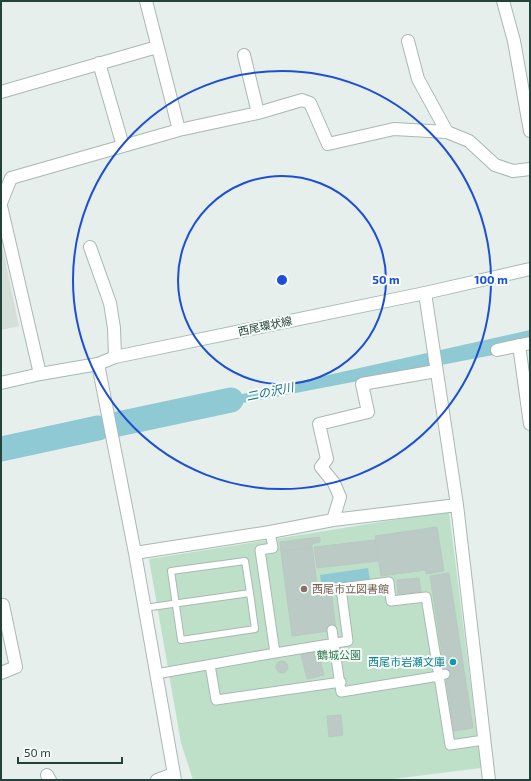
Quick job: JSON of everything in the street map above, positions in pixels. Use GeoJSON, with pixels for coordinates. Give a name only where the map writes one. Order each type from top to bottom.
{"type":"FeatureCollection","features":[{"type":"Feature","properties":{"kind":"street"},"geometry":{"type":"LineString","coordinates":[[146,1],[179,130]]}},
{"type":"Feature","properties":{"kind":"street"},"geometry":{"type":"LineString","coordinates":[[502,1],[514,41],[530,131]]}},
{"type":"Feature","properties":{"kind":"street"},"geometry":{"type":"LineString","coordinates":[[408,41],[418,79],[447,132]]}},
{"type":"Feature","properties":{"kind":"street"},"geometry":{"type":"LineString","coordinates":[[1,92],[157,47]]}},
{"type":"Feature","properties":{"kind":"street"},"geometry":{"type":"LineString","coordinates":[[244,55],[258,113]]}},
{"type":"Feature","properties":{"kind":"street"},"geometry":{"type":"LineString","coordinates":[[99,63],[123,146]]}},
{"type":"Feature","properties":{"kind":"street"},"geometry":{"type":"LineString","coordinates":[[40,374],[1,204],[11,178],[179,130],[258,113],[302,100],[310,103],[328,144],[394,129],[447,132],[469,141],[495,165],[513,171],[530,169]]}},
{"type":"Feature","properties":{"kind":"street"},"geometry":{"type":"LineString","coordinates":[[90,247],[110,303],[114,328],[115,356]]}},
{"type":"Feature","properties":{"kind":"street","name":"西尾環状線"},"geometry":{"type":"LineString","coordinates":[[1,383],[40,374],[98,364],[115,356],[425,293],[530,269]]}},
{"type":"Feature","properties":{"kind":"street"},"geometry":{"type":"LineString","coordinates":[[425,293],[457,505],[489,780]]}},
{"type":"Feature","properties":{"kind":"street"},"geometry":{"type":"LineString","coordinates":[[497,350],[525,344],[530,424]]}},
{"type":"Feature","properties":{"kind":"street"},"geometry":{"type":"LineString","coordinates":[[98,364],[135,553],[174,777],[157,780]]}},
{"type":"Feature","properties":{"kind":"street"},"geometry":{"type":"LineString","coordinates":[[333,520],[340,497],[334,483],[321,468],[327,459],[319,424],[368,412],[362,384],[436,371]]}},
{"type":"Feature","properties":{"kind":"street"},"geometry":{"type":"LineString","coordinates":[[135,553],[270,532],[333,520],[457,505]]}},
{"type":"Feature","properties":{"kind":"street"},"geometry":{"type":"LineString","coordinates":[[270,532],[273,548],[260,550],[275,653]]}},
{"type":"Feature","properties":{"kind":"street"},"geometry":{"type":"LineString","coordinates":[[156,674],[348,641],[341,588],[389,582],[391,601],[426,597],[442,675],[450,744],[484,740]]}},
{"type":"Feature","properties":{"kind":"street"},"geometry":{"type":"LineString","coordinates":[[1,606],[3,605],[16,666],[1,673]]}},
{"type":"Feature","properties":{"kind":"street"},"geometry":{"type":"LineString","coordinates":[[332,630],[333,643],[341,682],[341,692],[442,675]]}},
{"type":"Feature","properties":{"kind":"street"},"geometry":{"type":"LineString","coordinates":[[210,665],[216,700],[341,682]]}},
{"type":"Feature","properties":{"kind":"lane"},"geometry":{"type":"LineString","coordinates":[[245,561],[250,593],[255,629],[182,640],[171,571],[245,561]]}},
{"type":"Feature","properties":{"kind":"lane"},"geometry":{"type":"LineString","coordinates":[[144,608],[250,593]]}},
{"type":"Feature","properties":{"kind":"shaded area"},"geometry":{"type":"Polygon","coordinates":[[[1,241],[19,326],[1,330],[1,241]]]}},
{"type":"Feature","properties":{"kind":"green space","name":"鶴城公園"},"geometry":{"type":"Polygon","coordinates":[[[449,511],[481,768],[385,780],[193,780],[181,743],[149,559],[449,511]]]}},
{"type":"Feature","properties":{"kind":"water","name":"二の沢川"},"geometry":{"type":"Polygon","coordinates":[[[530,330],[530,348],[196,412],[198,404],[530,330]]]}},
{"type":"Feature","properties":{"kind":"water"},"geometry":{"type":"Polygon","coordinates":[[[368,568],[370,580],[322,587],[320,575],[368,568]]]}},
{"type":"Feature","properties":{"kind":"building"},"geometry":{"type":"Polygon","coordinates":[[[437,527],[444,571],[426,574],[426,570],[381,576],[375,536],[437,527]]]}},
{"type":"Feature","properties":{"kind":"building"},"geometry":{"type":"Polygon","coordinates":[[[320,537],[320,542],[312,544],[312,547],[281,552],[280,542],[320,537]]]}},
{"type":"Feature","properties":{"kind":"building"},"geometry":{"type":"Polygon","coordinates":[[[375,540],[378,561],[317,568],[314,547],[375,540]]]}},
{"type":"Feature","properties":{"kind":"building"},"geometry":{"type":"Polygon","coordinates":[[[312,547],[318,592],[331,590],[336,630],[292,636],[281,552],[312,547]]]}},
{"type":"Feature","properties":{"kind":"building"},"geometry":{"type":"Polygon","coordinates":[[[449,573],[473,728],[454,731],[430,576],[449,573]]]}},
{"type":"Feature","properties":{"kind":"building"},"geometry":{"type":"Polygon","coordinates":[[[419,578],[421,592],[398,595],[397,580],[419,578]]]}},
{"type":"Feature","properties":{"kind":"building"},"geometry":{"type":"Polygon","coordinates":[[[318,651],[324,675],[307,679],[301,655],[318,651]]]}},
{"type":"Feature","properties":{"kind":"building"},"geometry":{"type":"Polygon","coordinates":[[[280,661],[284,661],[288,667],[284,673],[280,673],[276,669],[276,665],[280,661]]]}},
{"type":"Feature","properties":{"kind":"building"},"geometry":{"type":"Polygon","coordinates":[[[341,715],[343,735],[329,737],[327,716],[341,715]]]}},
{"type":"Feature","properties":{"kind":"waterway","name":"二の沢川"},"geometry":{"type":"LineString","coordinates":[[118,424],[231,400]]}},
{"type":"Feature","properties":{"kind":"waterway","name":"二の沢川"},"geometry":{"type":"LineString","coordinates":[[1,449],[98,428]]}},
{"type":"Feature","properties":{"kind":"place","name":"西尾市立図書館"},"geometry":{"type":"Point","coordinates":[304,589]}},
{"type":"Feature","properties":{"kind":"place","name":"西尾市岩瀬文庫"},"geometry":{"type":"Point","coordinates":[453,662]}}]}
